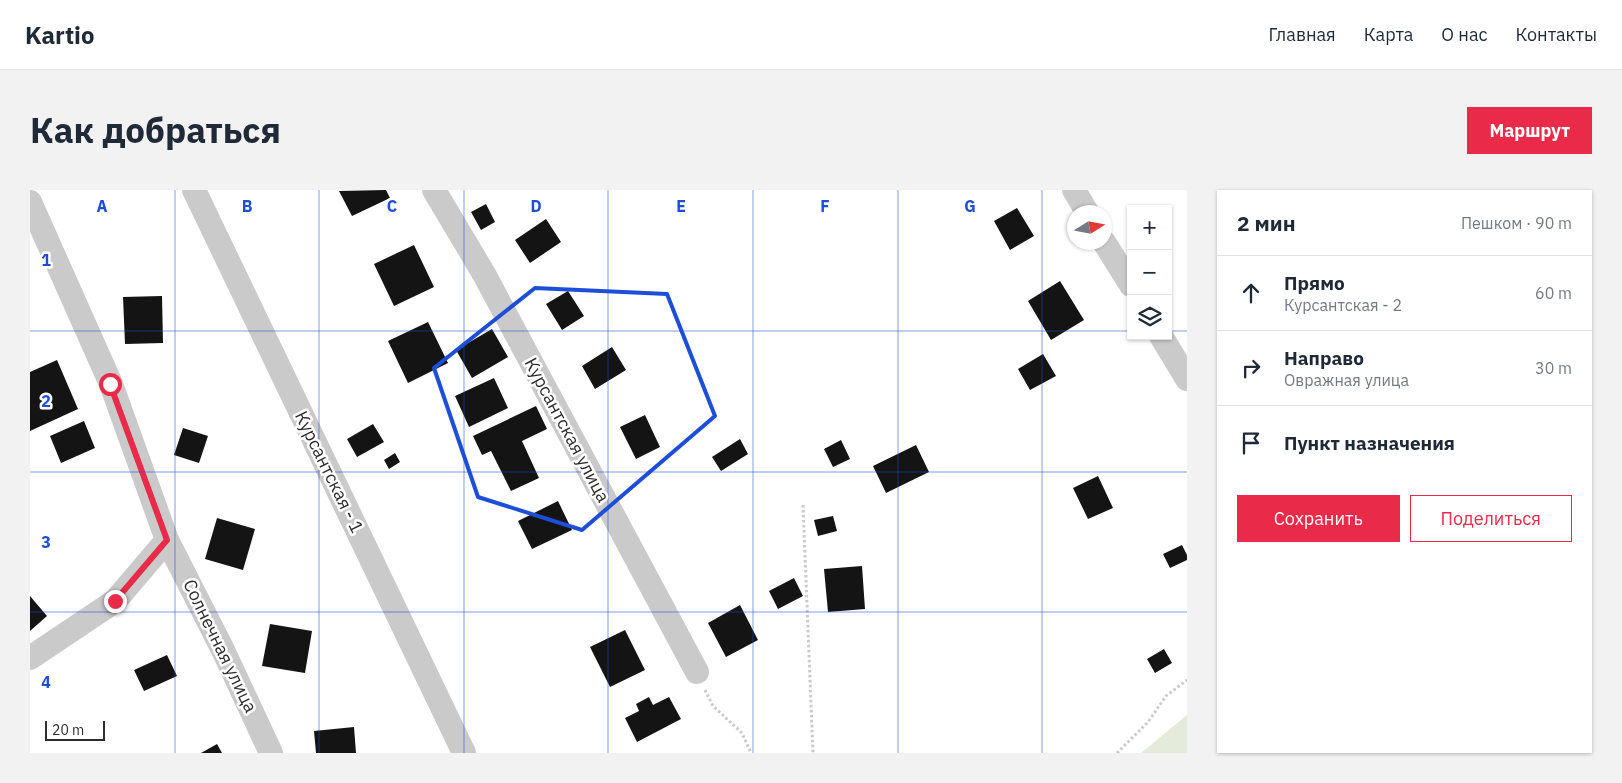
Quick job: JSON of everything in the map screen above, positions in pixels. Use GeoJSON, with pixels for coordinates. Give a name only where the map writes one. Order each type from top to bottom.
{"type":"FeatureCollection","features":[{"type":"Feature","properties":{"kind":"street","name":"Курсантская - 1"},"geometry":{"type":"LineString","coordinates":[[194,190],[464,753]]}},
{"type":"Feature","properties":{"kind":"street","name":"Курсантская улица"},"geometry":{"type":"LineString","coordinates":[[434,190],[484,274],[697,672]]}},
{"type":"Feature","properties":{"kind":"street"},"geometry":{"type":"LineString","coordinates":[[1074,190],[1083,205]]}},
{"type":"Feature","properties":{"kind":"street","name":"Солнечная улица"},"geometry":{"type":"LineString","coordinates":[[30,202],[110,384],[167,540],[224,650],[271,753]]}},
{"type":"Feature","properties":{"kind":"street"},"geometry":{"type":"LineString","coordinates":[[1109,250],[1127,279]]}},
{"type":"Feature","properties":{"kind":"street"},"geometry":{"type":"LineString","coordinates":[[1163,340],[1187,379]]}},
{"type":"Feature","properties":{"kind":"street"},"geometry":{"type":"LineString","coordinates":[[30,658],[115,601],[167,540]]}},
{"type":"Feature","properties":{"kind":"path"},"geometry":{"type":"LineString","coordinates":[[803,505],[813,753]]}},
{"type":"Feature","properties":{"kind":"path"},"geometry":{"type":"LineString","coordinates":[[697,672],[713,706],[742,733],[751,753]]}},
{"type":"Feature","properties":{"kind":"path"},"geometry":{"type":"LineString","coordinates":[[1116,753],[1148,722],[1166,696],[1187,680]]}},
{"type":"Feature","properties":{"kind":"highlighted area"},"geometry":{"type":"Polygon","coordinates":[[[535,288],[667,294],[715,416],[582,530],[478,497],[434,368],[535,288]]]}},
{"type":"Feature","properties":{"kind":"green space"},"geometry":{"type":"Polygon","coordinates":[[[1187,715],[1187,753],[1141,753],[1187,715]]]}},
{"type":"Feature","properties":{"kind":"building"},"geometry":{"type":"Polygon","coordinates":[[[386,190],[390,198],[352,216],[339,191],[386,190]]]}},
{"type":"Feature","properties":{"kind":"building"},"geometry":{"type":"Polygon","coordinates":[[[486,204],[495,222],[481,230],[471,212],[486,204]]]}},
{"type":"Feature","properties":{"kind":"building"},"geometry":{"type":"Polygon","coordinates":[[[1017,208],[1034,236],[1010,250],[994,221],[1017,208]]]}},
{"type":"Feature","properties":{"kind":"building"},"geometry":{"type":"Polygon","coordinates":[[[546,219],[561,242],[530,263],[515,240],[546,219]]]}},
{"type":"Feature","properties":{"kind":"building"},"geometry":{"type":"Polygon","coordinates":[[[414,245],[434,287],[394,306],[374,264],[414,245]]]}},
{"type":"Feature","properties":{"kind":"building"},"geometry":{"type":"Polygon","coordinates":[[[1060,281],[1084,320],[1051,340],[1028,301],[1060,281]]]}},
{"type":"Feature","properties":{"kind":"building"},"geometry":{"type":"Polygon","coordinates":[[[568,291],[584,316],[562,330],[546,304],[568,291]]]}},
{"type":"Feature","properties":{"kind":"building"},"geometry":{"type":"Polygon","coordinates":[[[162,296],[163,343],[125,344],[123,297],[162,296]]]}},
{"type":"Feature","properties":{"kind":"building"},"geometry":{"type":"Polygon","coordinates":[[[428,322],[448,363],[408,383],[388,341],[428,322]]]}},
{"type":"Feature","properties":{"kind":"building"},"geometry":{"type":"Polygon","coordinates":[[[492,329],[508,357],[472,378],[456,350],[492,329]]]}},
{"type":"Feature","properties":{"kind":"building"},"geometry":{"type":"Polygon","coordinates":[[[612,347],[626,370],[595,389],[582,366],[612,347]]]}},
{"type":"Feature","properties":{"kind":"building"},"geometry":{"type":"Polygon","coordinates":[[[1043,354],[1056,376],[1030,390],[1018,369],[1043,354]]]}},
{"type":"Feature","properties":{"kind":"building"},"geometry":{"type":"Polygon","coordinates":[[[57,360],[78,409],[30,431],[30,372],[57,360]]]}},
{"type":"Feature","properties":{"kind":"building"},"geometry":{"type":"Polygon","coordinates":[[[494,378],[508,408],[469,427],[455,396],[494,378]]]}},
{"type":"Feature","properties":{"kind":"building"},"geometry":{"type":"Polygon","coordinates":[[[536,406],[547,429],[522,441],[539,478],[511,491],[491,451],[482,455],[473,436],[536,406]]]}},
{"type":"Feature","properties":{"kind":"building"},"geometry":{"type":"Polygon","coordinates":[[[645,415],[660,447],[636,459],[620,427],[645,415]]]}},
{"type":"Feature","properties":{"kind":"building"},"geometry":{"type":"Polygon","coordinates":[[[84,421],[95,448],[61,463],[50,436],[84,421]]]}},
{"type":"Feature","properties":{"kind":"building"},"geometry":{"type":"Polygon","coordinates":[[[373,424],[384,442],[357,457],[347,439],[373,424]]]}},
{"type":"Feature","properties":{"kind":"building"},"geometry":{"type":"Polygon","coordinates":[[[183,428],[208,436],[199,463],[174,455],[183,428]]]}},
{"type":"Feature","properties":{"kind":"building"},"geometry":{"type":"Polygon","coordinates":[[[740,439],[748,454],[721,471],[712,457],[740,439]]]}},
{"type":"Feature","properties":{"kind":"building"},"geometry":{"type":"Polygon","coordinates":[[[841,440],[850,459],[833,467],[824,449],[841,440]]]}},
{"type":"Feature","properties":{"kind":"building"},"geometry":{"type":"Polygon","coordinates":[[[916,445],[929,472],[886,493],[873,466],[916,445]]]}},
{"type":"Feature","properties":{"kind":"building"},"geometry":{"type":"Polygon","coordinates":[[[395,453],[400,462],[389,469],[384,460],[395,453]]]}},
{"type":"Feature","properties":{"kind":"building"},"geometry":{"type":"Polygon","coordinates":[[[1098,476],[1113,508],[1088,519],[1073,488],[1098,476]]]}},
{"type":"Feature","properties":{"kind":"building"},"geometry":{"type":"Polygon","coordinates":[[[558,501],[572,530],[532,549],[518,521],[558,501]]]}},
{"type":"Feature","properties":{"kind":"building"},"geometry":{"type":"Polygon","coordinates":[[[833,516],[837,531],[818,536],[814,520],[833,516]]]}},
{"type":"Feature","properties":{"kind":"building"},"geometry":{"type":"Polygon","coordinates":[[[217,518],[255,529],[243,570],[205,559],[217,518]]]}},
{"type":"Feature","properties":{"kind":"building"},"geometry":{"type":"Polygon","coordinates":[[[1182,545],[1187,555],[1187,560],[1170,568],[1163,554],[1182,545]]]}},
{"type":"Feature","properties":{"kind":"building"},"geometry":{"type":"Polygon","coordinates":[[[862,566],[865,609],[828,612],[824,569],[862,566]]]}},
{"type":"Feature","properties":{"kind":"building"},"geometry":{"type":"Polygon","coordinates":[[[794,578],[803,596],[778,609],[769,591],[794,578]]]}},
{"type":"Feature","properties":{"kind":"building"},"geometry":{"type":"Polygon","coordinates":[[[30,596],[47,616],[30,631],[30,596]]]}},
{"type":"Feature","properties":{"kind":"building"},"geometry":{"type":"Polygon","coordinates":[[[740,605],[758,640],[726,657],[708,623],[740,605]]]}},
{"type":"Feature","properties":{"kind":"building"},"geometry":{"type":"Polygon","coordinates":[[[270,624],[312,631],[305,673],[262,666],[270,624]]]}},
{"type":"Feature","properties":{"kind":"building"},"geometry":{"type":"Polygon","coordinates":[[[625,630],[645,670],[610,687],[590,647],[625,630]]]}},
{"type":"Feature","properties":{"kind":"building"},"geometry":{"type":"Polygon","coordinates":[[[1164,649],[1172,663],[1155,673],[1147,659],[1164,649]]]}},
{"type":"Feature","properties":{"kind":"building"},"geometry":{"type":"Polygon","coordinates":[[[167,655],[177,676],[144,691],[134,670],[167,655]]]}},
{"type":"Feature","properties":{"kind":"building"},"geometry":{"type":"Polygon","coordinates":[[[649,697],[653,705],[669,697],[681,719],[637,742],[625,718],[639,711],[636,704],[649,697]]]}},
{"type":"Feature","properties":{"kind":"building"},"geometry":{"type":"Polygon","coordinates":[[[354,727],[356,753],[316,753],[314,731],[354,727]]]}},
{"type":"Feature","properties":{"kind":"building"},"geometry":{"type":"Polygon","coordinates":[[[217,744],[222,753],[201,753],[217,744]]]}},
{"type":"Feature","properties":{"kind":"route"},"geometry":{"type":"LineString","coordinates":[[110,384],[167,540],[115,601]]}}]}
